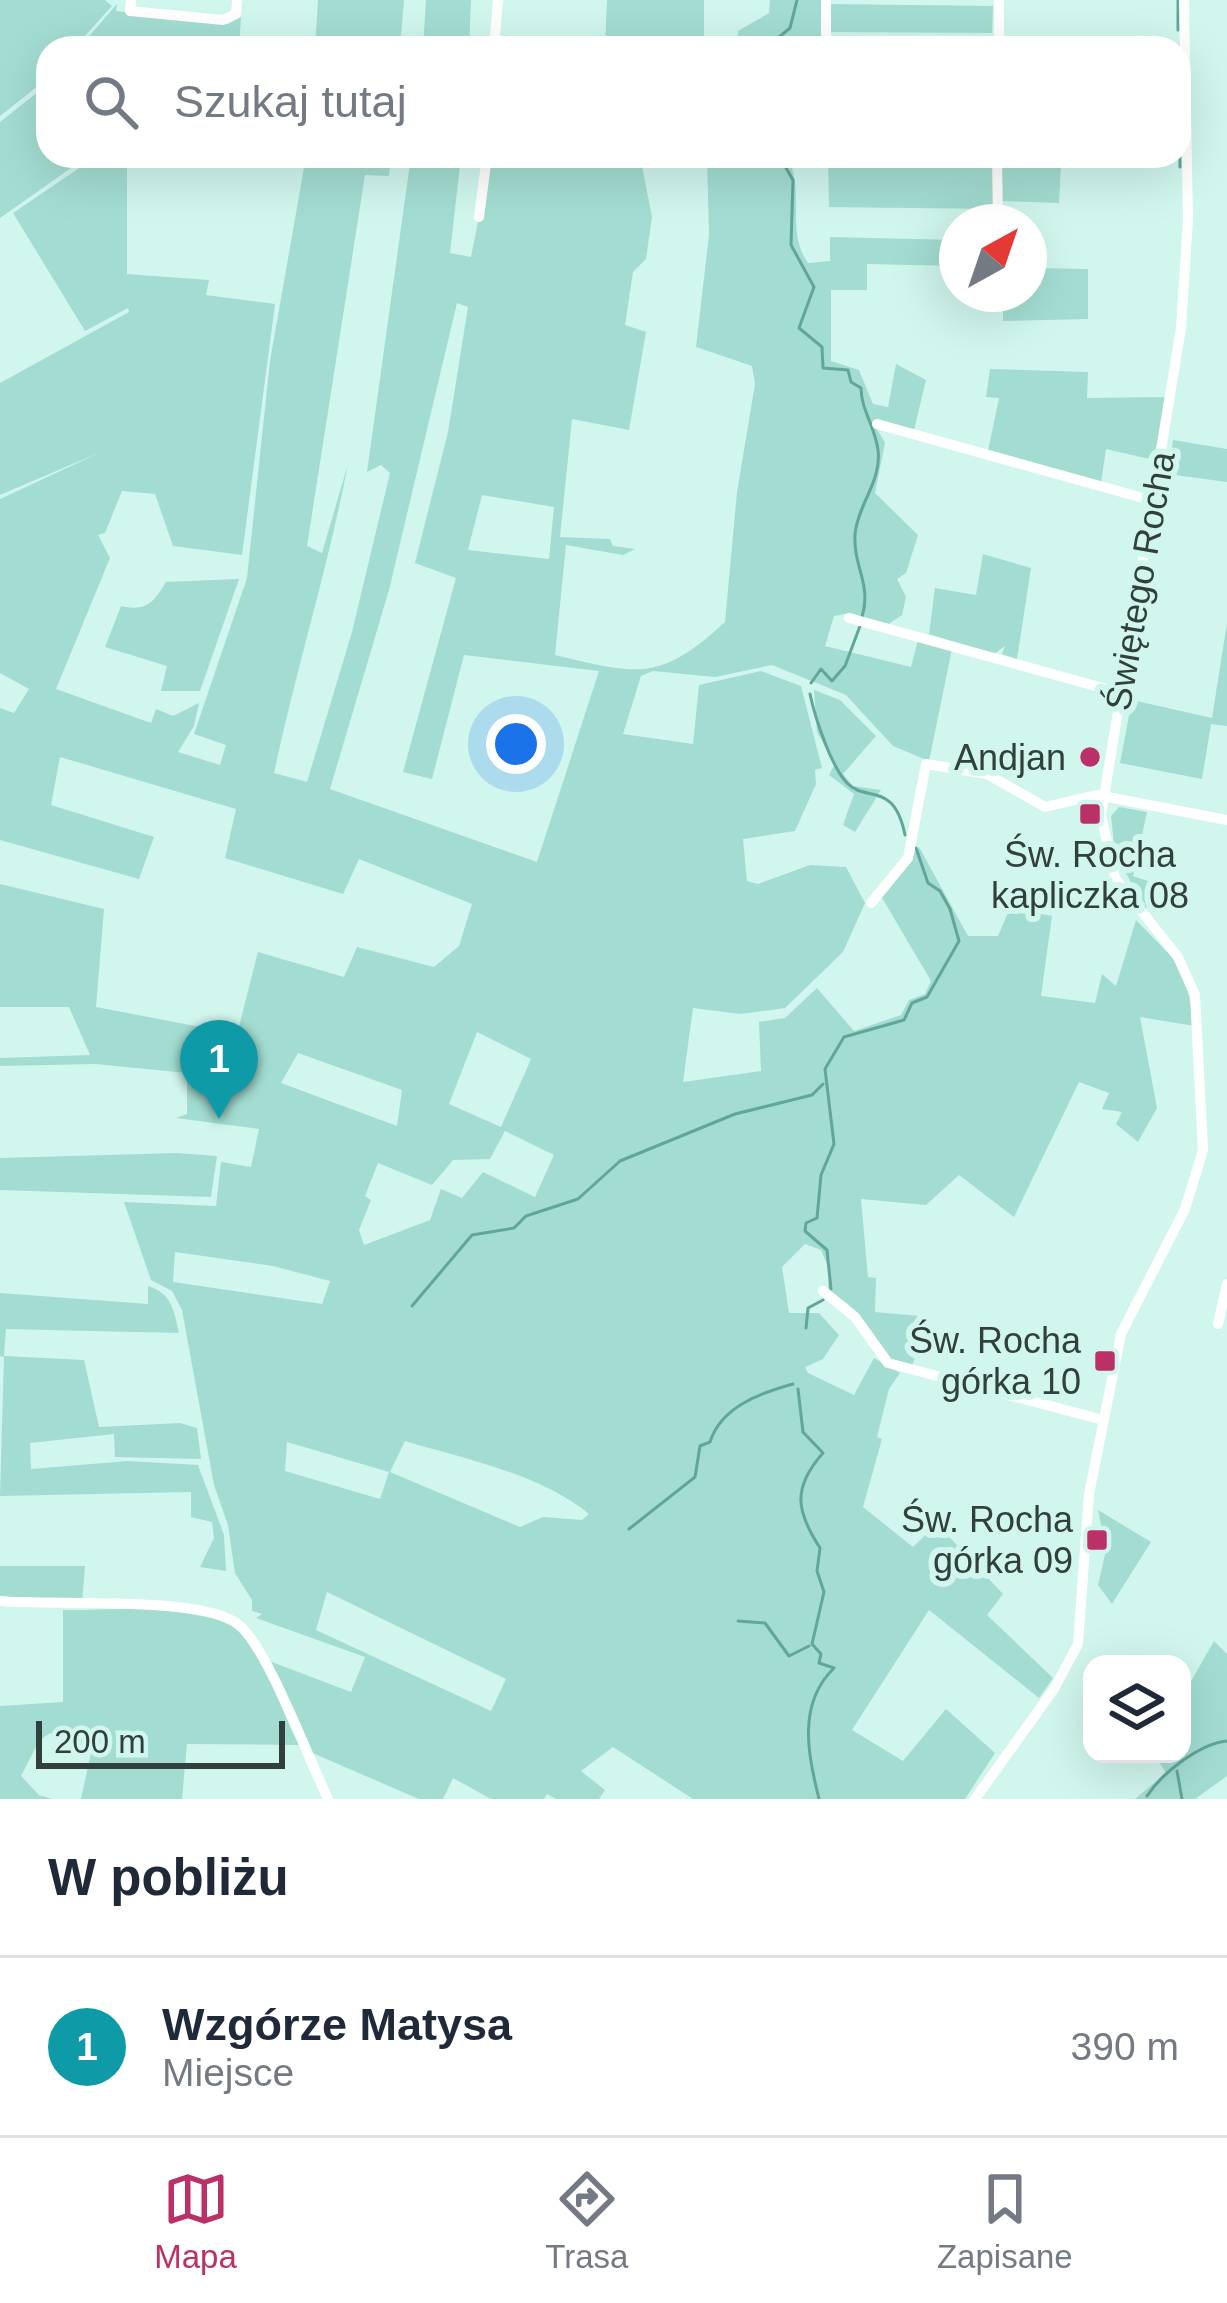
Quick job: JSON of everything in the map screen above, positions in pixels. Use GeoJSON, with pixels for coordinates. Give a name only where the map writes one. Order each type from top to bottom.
{"type":"FeatureCollection","features":[{"type":"Feature","properties":{"kind":"street"},"geometry":{"type":"LineString","coordinates":[[131,0],[130,11],[227,20],[236,14],[237,0]]}},
{"type":"Feature","properties":{"kind":"street"},"geometry":{"type":"LineString","coordinates":[[496,36],[499,0]]}},
{"type":"Feature","properties":{"kind":"street"},"geometry":{"type":"LineString","coordinates":[[826,0],[826,36]]}},
{"type":"Feature","properties":{"kind":"street"},"geometry":{"type":"LineString","coordinates":[[999,0],[999,36]]}},
{"type":"Feature","properties":{"kind":"street","name":"Świętego Rocha"},"geometry":{"type":"LineString","coordinates":[[1184,0],[1184,36]]}},
{"type":"Feature","properties":{"kind":"street"},"geometry":{"type":"LineString","coordinates":[[479,217],[485,168]]}},
{"type":"Feature","properties":{"kind":"street"},"geometry":{"type":"LineString","coordinates":[[998,168],[998,204]]}},
{"type":"Feature","properties":{"kind":"street","name":"Świętego Rocha"},"geometry":{"type":"LineString","coordinates":[[975,1799],[1054,1689],[1078,1644],[1089,1498],[1127,1317],[1194,1190],[1204,1136],[1199,1024],[1191,981],[1111,869],[1102,830],[1103,796],[1154,501],[1185,273],[1185,168]]}},
{"type":"Feature","properties":{"kind":"street"},"geometry":{"type":"LineString","coordinates":[[878,424],[1154,501]]}},
{"type":"Feature","properties":{"kind":"street"},"geometry":{"type":"LineString","coordinates":[[849,618],[1121,693]]}},
{"type":"Feature","properties":{"kind":"street"},"geometry":{"type":"LineString","coordinates":[[871,903],[908,858],[926,764],[987,774],[1046,807],[1103,796],[1227,820]]}},
{"type":"Feature","properties":{"kind":"street"},"geometry":{"type":"LineString","coordinates":[[1218,1324],[1227,1284]]}},
{"type":"Feature","properties":{"kind":"street"},"geometry":{"type":"LineString","coordinates":[[823,1291],[855,1317],[888,1364],[1103,1420]]}},
{"type":"Feature","properties":{"kind":"street"},"geometry":{"type":"LineString","coordinates":[[0,1601],[170,1606],[226,1616],[254,1643],[328,1799]]}},
{"type":"Feature","properties":{"kind":"green space"},"geometry":{"type":"Polygon","coordinates":[[[0,0],[105,0],[112,6],[85,36],[36,36],[36,88],[0,116],[0,0]]]}},
{"type":"Feature","properties":{"kind":"green space"},"geometry":{"type":"Polygon","coordinates":[[[318,0],[404,0],[401,36],[316,36],[318,0]]]}},
{"type":"Feature","properties":{"kind":"green space"},"geometry":{"type":"Polygon","coordinates":[[[426,0],[471,0],[470,36],[424,36],[426,0]]]}},
{"type":"Feature","properties":{"kind":"green space"},"geometry":{"type":"Polygon","coordinates":[[[607,0],[704,0],[704,36],[606,36],[607,0]]]}},
{"type":"Feature","properties":{"kind":"green space"},"geometry":{"type":"Polygon","coordinates":[[[770,0],[823,0],[823,36],[738,36],[738,31],[769,13],[770,0]]]}},
{"type":"Feature","properties":{"kind":"green space"},"geometry":{"type":"Polygon","coordinates":[[[117,4],[116,11],[228,24],[241,17],[240,36],[89,36],[117,4]]]}},
{"type":"Feature","properties":{"kind":"green space"},"geometry":{"type":"Polygon","coordinates":[[[830,4],[993,6],[992,33],[830,32],[830,4]]]}},
{"type":"Feature","properties":{"kind":"green space"},"geometry":{"type":"Polygon","coordinates":[[[36,94],[36,168],[71,168],[0,218],[0,122],[36,94]]]}},
{"type":"Feature","properties":{"kind":"green space"},"geometry":{"type":"Polygon","coordinates":[[[79,168],[127,168],[127,274],[209,280],[206,295],[275,304],[242,555],[173,546],[155,494],[122,491],[105,533],[98,535],[110,558],[56,689],[151,723],[156,709],[173,716],[199,703],[194,726],[178,752],[220,765],[226,745],[194,734],[247,578],[270,361],[304,168],[390,168],[389,176],[365,175],[307,546],[322,553],[348,464],[274,773],[307,782],[352,632],[390,473],[381,465],[367,472],[409,168],[460,168],[450,253],[471,257],[489,168],[642,168],[652,217],[646,259],[633,272],[625,325],[646,332],[629,430],[572,419],[560,537],[610,539],[613,546],[635,549],[623,555],[566,545],[555,655],[608,667],[665,664],[725,622],[737,492],[755,384],[752,366],[696,347],[709,235],[707,168],[792,168],[798,238],[808,263],[830,261],[830,237],[939,240],[939,266],[867,264],[867,290],[831,290],[831,361],[859,370],[873,404],[888,407],[896,364],[926,380],[914,430],[873,422],[885,443],[875,493],[918,535],[906,573],[897,579],[906,597],[902,615],[887,625],[850,613],[834,616],[825,646],[911,667],[918,640],[952,649],[929,761],[893,746],[846,695],[772,665],[715,677],[653,671],[641,676],[623,734],[693,744],[699,685],[761,671],[801,686],[822,768],[815,770],[816,784],[795,831],[743,839],[747,881],[758,884],[810,865],[846,867],[865,903],[843,952],[785,1008],[741,1014],[693,1008],[683,1082],[761,1071],[759,1022],[785,1018],[817,988],[854,1031],[901,1015],[909,1000],[925,994],[931,981],[881,896],[919,847],[968,936],[998,936],[1010,908],[1052,916],[1041,996],[1095,1003],[1102,974],[1116,986],[1136,920],[1172,957],[1187,986],[1195,1026],[1140,1017],[1157,1108],[1138,1142],[1116,1124],[1122,1112],[1102,1109],[1109,1093],[1079,1082],[1014,1217],[959,1175],[926,1205],[861,1199],[868,1277],[876,1278],[875,1312],[931,1317],[911,1368],[883,1357],[849,1305],[828,1291],[829,1269],[821,1250],[805,1244],[782,1267],[789,1313],[819,1313],[839,1335],[823,1359],[805,1367],[808,1373],[854,1395],[874,1358],[900,1373],[889,1389],[877,1437],[882,1439],[863,1507],[913,1547],[937,1524],[1003,1594],[987,1615],[1053,1678],[1039,1698],[929,1610],[852,1730],[903,1761],[946,1709],[995,1753],[965,1799],[693,1799],[613,1747],[581,1771],[605,1790],[599,1799],[556,1799],[547,1794],[544,1799],[491,1799],[453,1778],[443,1799],[419,1799],[310,1752],[269,1661],[351,1692],[365,1657],[256,1618],[262,1614],[252,1611],[252,1600],[235,1573],[228,1525],[214,1485],[182,1310],[172,1291],[151,1280],[124,1202],[216,1206],[221,1162],[251,1167],[259,1129],[176,1118],[187,1114],[187,1073],[95,1064],[0,1066],[0,1058],[90,1055],[69,1007],[0,1007],[0,884],[104,909],[96,1007],[237,1034],[258,952],[344,977],[357,947],[434,967],[459,946],[472,904],[359,859],[343,894],[225,858],[236,809],[60,757],[51,805],[154,837],[139,879],[0,840],[0,708],[14,713],[29,689],[0,673],[0,499],[101,452],[0,495],[0,383],[129,312],[128,308],[85,331],[13,213],[79,168]],[[457,303],[389,590],[330,789],[537,862],[599,671],[464,655],[432,779],[403,772],[456,578],[415,563],[448,432],[468,307],[457,303]],[[482,495],[468,550],[549,559],[554,507],[482,495]],[[477,1032],[449,1104],[501,1127],[531,1059],[477,1032]],[[298,1053],[281,1083],[397,1126],[402,1090],[298,1053]],[[505,1131],[490,1159],[453,1160],[432,1185],[378,1163],[359,1230],[364,1245],[430,1220],[441,1189],[462,1198],[483,1172],[535,1197],[554,1155],[505,1131]],[[175,1252],[173,1282],[322,1304],[330,1281],[273,1266],[175,1252]],[[405,1441],[390,1472],[520,1527],[543,1517],[582,1520],[589,1514],[526,1478],[405,1441]],[[287,1442],[285,1471],[380,1499],[389,1472],[287,1442]],[[327,1592],[316,1630],[491,1711],[506,1679],[327,1592]]]}},
{"type":"Feature","properties":{"kind":"green space"},"geometry":{"type":"Polygon","coordinates":[[[828,168],[993,168],[993,204],[939,204],[939,208],[829,207],[828,168]]]}},
{"type":"Feature","properties":{"kind":"green space"},"geometry":{"type":"Polygon","coordinates":[[[1001,168],[1061,168],[1059,203],[1000,201],[1001,168]]]}},
{"type":"Feature","properties":{"kind":"green space"},"geometry":{"type":"Polygon","coordinates":[[[1047,268],[1088,269],[1088,319],[1003,321],[1003,312],[1047,312],[1047,268]]]}},
{"type":"Feature","properties":{"kind":"green space"},"geometry":{"type":"Polygon","coordinates":[[[990,369],[1088,372],[1087,398],[1166,397],[1154,460],[1106,449],[1101,483],[988,451],[999,398],[986,397],[990,369]]]}},
{"type":"Feature","properties":{"kind":"green space"},"geometry":{"type":"Polygon","coordinates":[[[1173,440],[1227,449],[1227,482],[1168,474],[1173,440]]]}},
{"type":"Feature","properties":{"kind":"green space"},"geometry":{"type":"Polygon","coordinates":[[[983,554],[1031,568],[1017,659],[1002,654],[1005,646],[994,654],[929,634],[935,588],[976,595],[983,554]]]}},
{"type":"Feature","properties":{"kind":"green space"},"geometry":{"type":"Polygon","coordinates":[[[239,579],[200,691],[161,691],[167,666],[105,647],[121,606],[148,604],[166,582],[239,579]]]}},
{"type":"Feature","properties":{"kind":"green space"},"geometry":{"type":"Polygon","coordinates":[[[1227,623],[1227,726],[1211,724],[1202,779],[1120,763],[1132,700],[1212,718],[1227,623]]]}},
{"type":"Feature","properties":{"kind":"green space"},"geometry":{"type":"Polygon","coordinates":[[[814,690],[840,700],[876,736],[843,774],[853,786],[881,790],[855,832],[843,825],[854,794],[829,775],[835,764],[817,732],[814,690]]]}},
{"type":"Feature","properties":{"kind":"green space"},"geometry":{"type":"Polygon","coordinates":[[[1119,807],[1147,812],[1133,876],[1151,882],[1146,910],[1115,853],[1111,816],[1119,807]]]}},
{"type":"Feature","properties":{"kind":"green space"},"geometry":{"type":"Polygon","coordinates":[[[217,1156],[211,1197],[0,1190],[0,1158],[217,1156]]]}},
{"type":"Feature","properties":{"kind":"green space"},"geometry":{"type":"Polygon","coordinates":[[[148,1286],[167,1298],[179,1333],[6,1329],[4,1356],[84,1360],[99,1427],[180,1423],[197,1428],[201,1459],[115,1457],[114,1434],[30,1443],[31,1469],[128,1461],[198,1465],[224,1535],[226,1571],[200,1567],[214,1538],[212,1522],[191,1517],[191,1492],[0,1496],[4,1357],[0,1356],[0,1293],[148,1304],[148,1286]]]}},
{"type":"Feature","properties":{"kind":"green space"},"geometry":{"type":"Polygon","coordinates":[[[1098,1510],[1151,1542],[1112,1604],[1098,1585],[1106,1550],[1098,1510]]]}},
{"type":"Feature","properties":{"kind":"green space"},"geometry":{"type":"Polygon","coordinates":[[[0,1566],[85,1566],[82,1603],[0,1598],[0,1566]]]}},
{"type":"Feature","properties":{"kind":"green space"},"geometry":{"type":"Polygon","coordinates":[[[63,1610],[185,1612],[229,1624],[244,1636],[260,1661],[299,1745],[187,1744],[182,1799],[81,1799],[92,1748],[50,1733],[39,1741],[21,1776],[39,1795],[52,1799],[0,1799],[0,1706],[63,1702],[63,1610]]]}},
{"type":"Feature","properties":{"kind":"green space"},"geometry":{"type":"Polygon","coordinates":[[[1214,1641],[1227,1654],[1227,1776],[1195,1799],[1135,1799],[1166,1773],[1160,1763],[1191,1763],[1191,1681],[1214,1641]]]}},
{"type":"Feature","properties":{"kind":"waterway"},"geometry":{"type":"LineString","coordinates":[[780,36],[790,28],[797,0]]}},
{"type":"Feature","properties":{"kind":"waterway"},"geometry":{"type":"LineString","coordinates":[[1178,0],[1178,30]]}},
{"type":"Feature","properties":{"kind":"waterway"},"geometry":{"type":"LineString","coordinates":[[786,168],[793,180],[791,245],[814,287],[799,328],[822,347],[823,368],[848,370],[851,382],[861,388],[878,450],[877,472],[855,534],[865,595],[862,617]]}},
{"type":"Feature","properties":{"kind":"waterway"},"geometry":{"type":"LineString","coordinates":[[811,683],[821,669],[832,681],[845,666],[860,626]]}},
{"type":"Feature","properties":{"kind":"waterway"},"geometry":{"type":"LineString","coordinates":[[810,694],[824,741],[841,775],[854,789],[894,806],[905,835]]}},
{"type":"Feature","properties":{"kind":"waterway"},"geometry":{"type":"LineString","coordinates":[[831,1289],[827,1250],[805,1231],[806,1223],[817,1218],[821,1175],[834,1144],[825,1069],[844,1037],[904,1020],[912,1003],[927,997],[959,941],[950,909],[940,891],[928,883],[916,848]]}},
{"type":"Feature","properties":{"kind":"waterway"},"geometry":{"type":"LineString","coordinates":[[412,1306],[472,1235],[514,1228],[526,1216],[578,1199],[620,1161],[735,1114],[812,1095],[823,1084]]}},
{"type":"Feature","properties":{"kind":"waterway"},"geometry":{"type":"LineString","coordinates":[[806,1328],[808,1308],[823,1300]]}},
{"type":"Feature","properties":{"kind":"waterway"},"geometry":{"type":"LineString","coordinates":[[629,1529],[695,1477],[700,1446],[710,1442],[732,1411],[793,1384]]}},
{"type":"Feature","properties":{"kind":"waterway"},"geometry":{"type":"LineString","coordinates":[[798,1389],[803,1432],[823,1453],[806,1477],[801,1500],[820,1548],[817,1571],[824,1592],[812,1644],[821,1654],[819,1663],[834,1668],[814,1697],[808,1730],[819,1799]]}},
{"type":"Feature","properties":{"kind":"waterway"},"geometry":{"type":"LineString","coordinates":[[738,1621],[765,1623],[789,1656],[809,1646]]}},
{"type":"Feature","properties":{"kind":"waterway"},"geometry":{"type":"LineString","coordinates":[[1147,1796],[1182,1761],[1227,1741]]}},
{"type":"Feature","properties":{"kind":"waterway"},"geometry":{"type":"LineString","coordinates":[[1177,1771],[1182,1799]]}},
{"type":"Feature","properties":{"kind":"place","name":"Andjan"},"geometry":{"type":"Point","coordinates":[1090,757]}},
{"type":"Feature","properties":{"kind":"place","name":"Św. Rocha kapliczka 08"},"geometry":{"type":"Point","coordinates":[1090,814]}},
{"type":"Feature","properties":{"kind":"place","name":"Wzgórze Matysa"},"geometry":{"type":"Point","coordinates":[219,1119]}},
{"type":"Feature","properties":{"kind":"place","name":"Św. Rocha górka 10"},"geometry":{"type":"Point","coordinates":[1105,1361]}},
{"type":"Feature","properties":{"kind":"place","name":"Św. Rocha górka 09"},"geometry":{"type":"Point","coordinates":[1097,1540]}}]}
